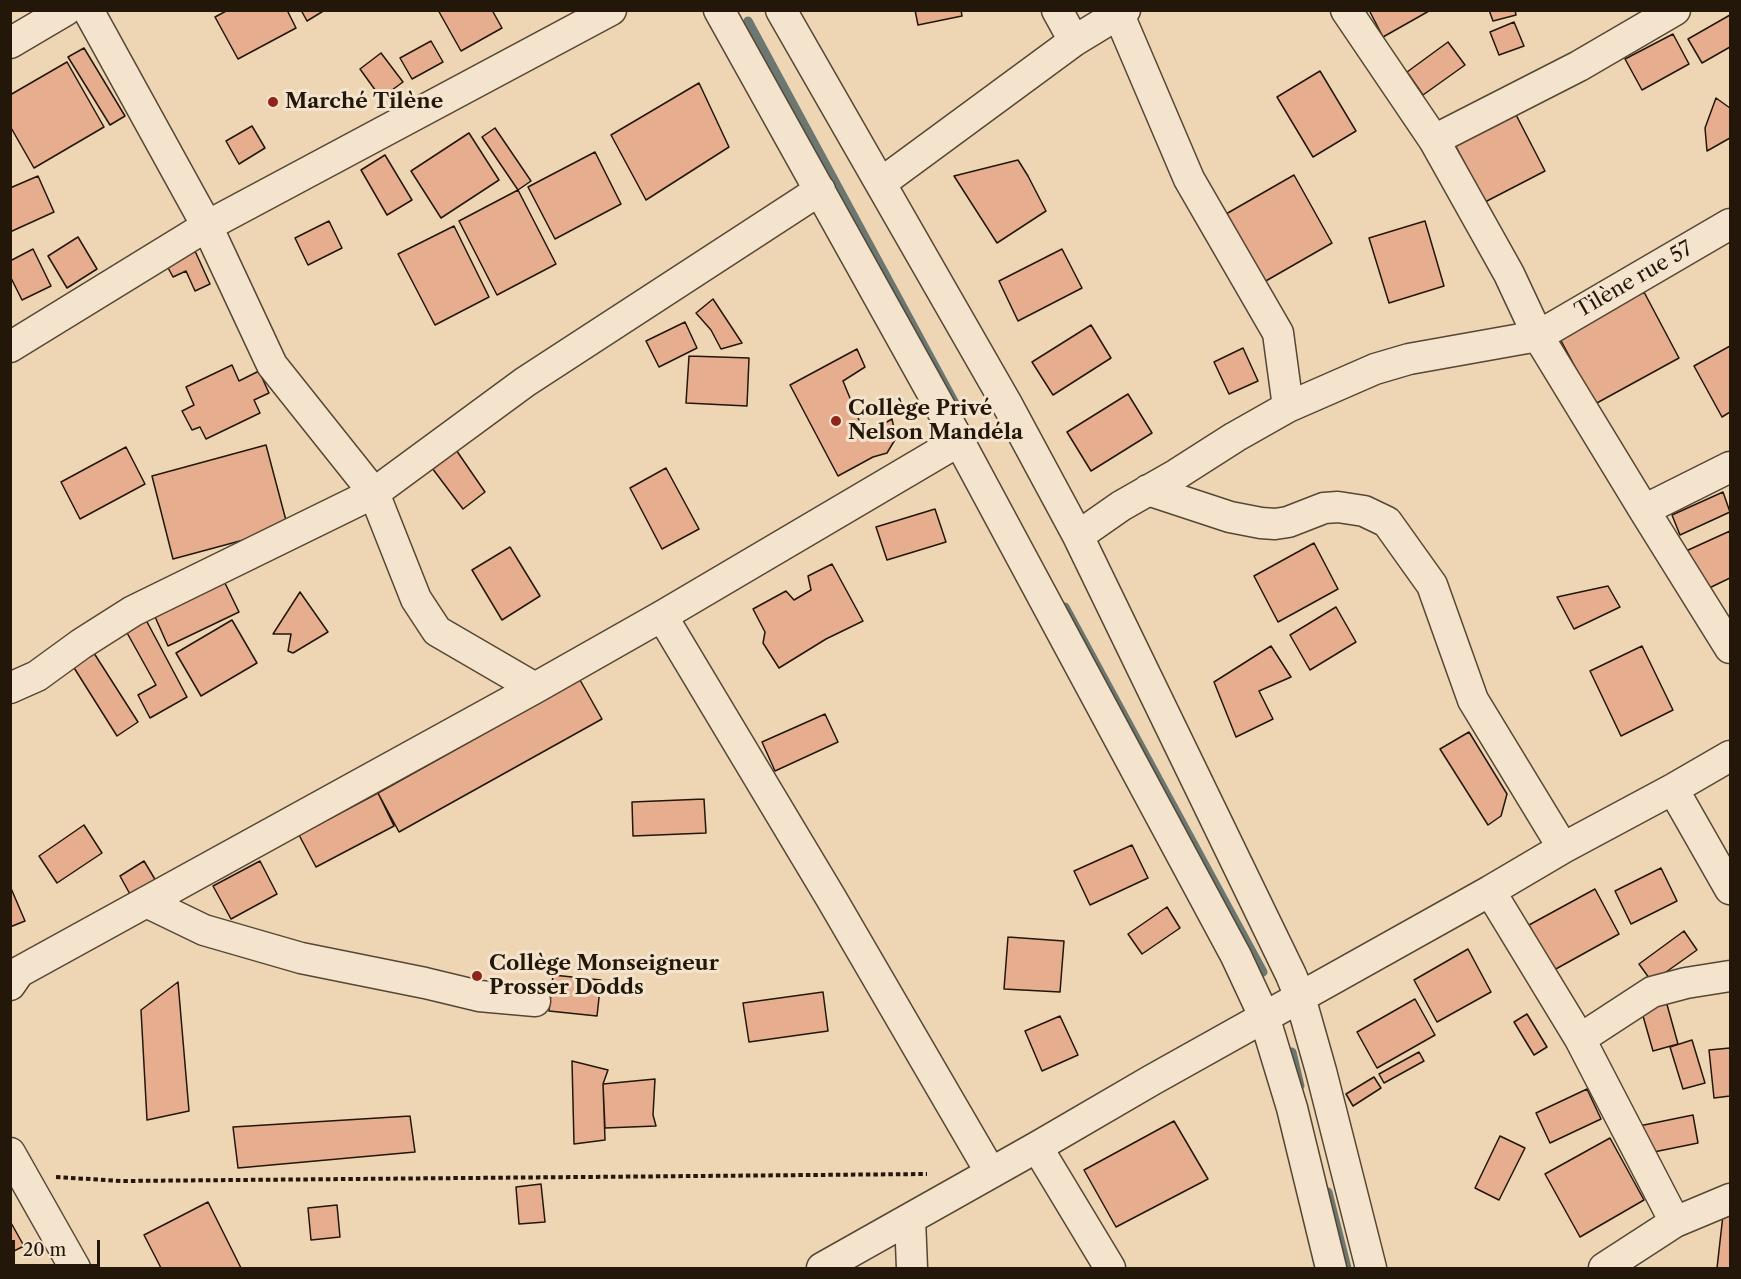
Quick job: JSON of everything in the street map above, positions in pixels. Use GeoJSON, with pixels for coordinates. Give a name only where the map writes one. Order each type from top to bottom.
{"type":"FeatureCollection","features":[{"type":"Feature","properties":{"kind":"street"},"geometry":{"type":"LineString","coordinates":[[10,43],[66,10]]}},
{"type":"Feature","properties":{"kind":"street"},"geometry":{"type":"LineString","coordinates":[[88,10],[207,226],[272,365],[374,493],[416,599],[437,631],[535,688]]}},
{"type":"Feature","properties":{"kind":"street"},"geometry":{"type":"LineString","coordinates":[[10,347],[207,226],[611,10]]}},
{"type":"Feature","properties":{"kind":"street"},"geometry":{"type":"LineString","coordinates":[[718,10],[959,441],[1236,956],[1264,1017],[1292,1108],[1331,1269]]}},
{"type":"Feature","properties":{"kind":"street"},"geometry":{"type":"LineString","coordinates":[[781,10],[1008,406],[1078,536],[1279,950],[1300,997],[1349,1174],[1371,1269]]}},
{"type":"Feature","properties":{"kind":"street"},"geometry":{"type":"LineString","coordinates":[[1057,10],[1074,41]]}},
{"type":"Feature","properties":{"kind":"street"},"geometry":{"type":"LineString","coordinates":[[1346,10],[1434,140],[1509,274],[1538,336],[1731,648]]}},
{"type":"Feature","properties":{"kind":"street"},"geometry":{"type":"LineString","coordinates":[[1434,140],[1579,66],[1675,10]]}},
{"type":"Feature","properties":{"kind":"street"},"geometry":{"type":"LineString","coordinates":[[881,183],[1074,41],[1122,13],[1189,179],[1278,333],[1288,407]]}},
{"type":"Feature","properties":{"kind":"street"},"geometry":{"type":"LineString","coordinates":[[10,688],[37,676],[81,644],[133,611],[374,493],[525,382],[820,190]]}},
{"type":"Feature","properties":{"kind":"street","name":"Tilène rue 57"},"geometry":{"type":"LineString","coordinates":[[1538,336],[1731,224]]}},
{"type":"Feature","properties":{"kind":"street"},"geometry":{"type":"LineString","coordinates":[[1078,536],[1121,506],[1288,407],[1375,369],[1409,359],[1538,336]]}},
{"type":"Feature","properties":{"kind":"street"},"geometry":{"type":"LineString","coordinates":[[10,985],[19,972],[535,688],[959,441]]}},
{"type":"Feature","properties":{"kind":"street"},"geometry":{"type":"LineString","coordinates":[[1644,510],[1731,466]]}},
{"type":"Feature","properties":{"kind":"street"},"geometry":{"type":"LineString","coordinates":[[1148,490],[1230,517],[1261,523],[1288,522],[1324,508],[1338,507],[1364,511],[1387,522],[1432,585],[1473,700],[1563,848]]}},
{"type":"Feature","properties":{"kind":"street"},"geometry":{"type":"LineString","coordinates":[[662,616],[831,898],[991,1173]]}},
{"type":"Feature","properties":{"kind":"street"},"geometry":{"type":"LineString","coordinates":[[822,1269],[1563,848],[1731,756]]}},
{"type":"Feature","properties":{"kind":"street"},"geometry":{"type":"LineString","coordinates":[[1673,789],[1731,889]]}},
{"type":"Feature","properties":{"kind":"street"},"geometry":{"type":"LineString","coordinates":[[1490,891],[1580,1039],[1675,1222]]}},
{"type":"Feature","properties":{"kind":"street"},"geometry":{"type":"LineString","coordinates":[[146,902],[204,930],[301,958],[479,996],[535,1001]]}},
{"type":"Feature","properties":{"kind":"street"},"geometry":{"type":"LineString","coordinates":[[1580,1039],[1652,992],[1686,983],[1731,976]]}},
{"type":"Feature","properties":{"kind":"street"},"geometry":{"type":"LineString","coordinates":[[1037,1147],[1110,1269]]}},
{"type":"Feature","properties":{"kind":"street"},"geometry":{"type":"LineString","coordinates":[[17,1164],[75,1269]]}},
{"type":"Feature","properties":{"kind":"street"},"geometry":{"type":"LineString","coordinates":[[1604,1269],[1675,1222],[1731,1199]]}},
{"type":"Feature","properties":{"kind":"street"},"geometry":{"type":"LineString","coordinates":[[910,1219],[912,1269]]}},
{"type":"Feature","properties":{"kind":"path"},"geometry":{"type":"LineString","coordinates":[[17,1164],[121,1181],[931,1174]]}},
{"type":"Feature","properties":{"kind":"building"},"geometry":{"type":"Polygon","coordinates":[[[228,10],[287,10],[296,28],[238,59],[215,17],[228,10]]]}},
{"type":"Feature","properties":{"kind":"building"},"geometry":{"type":"Polygon","coordinates":[[[301,10],[325,10],[307,21],[301,10]]]}},
{"type":"Feature","properties":{"kind":"building"},"geometry":{"type":"Polygon","coordinates":[[[438,10],[492,10],[502,28],[461,51],[438,10]]]}},
{"type":"Feature","properties":{"kind":"building"},"geometry":{"type":"Polygon","coordinates":[[[915,10],[961,10],[962,16],[918,25],[915,10]]]}},
{"type":"Feature","properties":{"kind":"building"},"geometry":{"type":"Polygon","coordinates":[[[1369,10],[1428,10],[1429,11],[1383,37],[1369,10]]]}},
{"type":"Feature","properties":{"kind":"building"},"geometry":{"type":"Polygon","coordinates":[[[1489,10],[1515,10],[1516,15],[1493,21],[1489,10]]]}},
{"type":"Feature","properties":{"kind":"building"},"geometry":{"type":"Polygon","coordinates":[[[1730,15],[1730,47],[1702,63],[1688,39],[1730,15]]]}},
{"type":"Feature","properties":{"kind":"building"},"geometry":{"type":"Polygon","coordinates":[[[1514,22],[1524,46],[1499,55],[1490,32],[1514,22]]]}},
{"type":"Feature","properties":{"kind":"building"},"geometry":{"type":"Polygon","coordinates":[[[1673,34],[1689,64],[1642,90],[1625,59],[1673,34]]]}},
{"type":"Feature","properties":{"kind":"building"},"geometry":{"type":"Polygon","coordinates":[[[431,41],[443,62],[412,79],[400,58],[431,41]]]}},
{"type":"Feature","properties":{"kind":"building"},"geometry":{"type":"Polygon","coordinates":[[[1448,42],[1465,65],[1423,95],[1407,72],[1448,42]]]}},
{"type":"Feature","properties":{"kind":"building"},"geometry":{"type":"Polygon","coordinates":[[[84,48],[125,116],[110,125],[68,57],[84,48]]]}},
{"type":"Feature","properties":{"kind":"building"},"geometry":{"type":"Polygon","coordinates":[[[381,53],[403,82],[381,98],[360,69],[381,53]]]}},
{"type":"Feature","properties":{"kind":"building"},"geometry":{"type":"Polygon","coordinates":[[[67,62],[104,127],[34,168],[10,126],[10,95],[67,62]]]}},
{"type":"Feature","properties":{"kind":"building"},"geometry":{"type":"Polygon","coordinates":[[[1320,71],[1356,131],[1313,157],[1277,97],[1320,71]]]}},
{"type":"Feature","properties":{"kind":"building"},"geometry":{"type":"Polygon","coordinates":[[[699,83],[729,147],[646,200],[611,135],[699,83]]]}},
{"type":"Feature","properties":{"kind":"building"},"geometry":{"type":"Polygon","coordinates":[[[1716,98],[1730,108],[1730,138],[1707,151],[1705,128],[1716,98]]]}},
{"type":"Feature","properties":{"kind":"building"},"geometry":{"type":"Polygon","coordinates":[[[1512,107],[1545,171],[1485,202],[1452,139],[1512,107]]]}},
{"type":"Feature","properties":{"kind":"building"},"geometry":{"type":"Polygon","coordinates":[[[252,126],[265,148],[239,164],[226,141],[252,126]]]}},
{"type":"Feature","properties":{"kind":"building"},"geometry":{"type":"Polygon","coordinates":[[[495,128],[531,181],[518,190],[482,137],[495,128]]]}},
{"type":"Feature","properties":{"kind":"building"},"geometry":{"type":"Polygon","coordinates":[[[469,133],[499,180],[441,218],[411,171],[469,133]]]}},
{"type":"Feature","properties":{"kind":"building"},"geometry":{"type":"Polygon","coordinates":[[[595,152],[621,204],[555,239],[528,187],[595,152]]]}},
{"type":"Feature","properties":{"kind":"building"},"geometry":{"type":"Polygon","coordinates":[[[385,155],[412,200],[387,215],[361,170],[385,155]]]}},
{"type":"Feature","properties":{"kind":"building"},"geometry":{"type":"Polygon","coordinates":[[[1018,160],[1046,211],[997,243],[954,176],[1018,160]]]}},
{"type":"Feature","properties":{"kind":"building"},"geometry":{"type":"Polygon","coordinates":[[[1294,175],[1332,243],[1257,286],[1219,218],[1294,175]]]}},
{"type":"Feature","properties":{"kind":"building"},"geometry":{"type":"Polygon","coordinates":[[[38,176],[54,212],[10,232],[10,188],[38,176]]]}},
{"type":"Feature","properties":{"kind":"building"},"geometry":{"type":"Polygon","coordinates":[[[518,190],[556,264],[497,295],[459,221],[518,190]]]}},
{"type":"Feature","properties":{"kind":"building"},"geometry":{"type":"Polygon","coordinates":[[[329,221],[342,248],[308,265],[295,238],[329,221]]]}},
{"type":"Feature","properties":{"kind":"building"},"geometry":{"type":"Polygon","coordinates":[[[1425,221],[1444,286],[1389,303],[1369,238],[1425,221]]]}},
{"type":"Feature","properties":{"kind":"building"},"geometry":{"type":"Polygon","coordinates":[[[454,226],[489,297],[435,325],[398,254],[454,226]]]}},
{"type":"Feature","properties":{"kind":"building"},"geometry":{"type":"Polygon","coordinates":[[[78,237],[97,269],[67,288],[48,256],[78,237]]]}},
{"type":"Feature","properties":{"kind":"building"},"geometry":{"type":"Polygon","coordinates":[[[33,249],[51,286],[22,300],[10,276],[10,261],[33,249]]]}},
{"type":"Feature","properties":{"kind":"building"},"geometry":{"type":"Polygon","coordinates":[[[1062,249],[1082,288],[1018,321],[999,281],[1062,249]]]}},
{"type":"Feature","properties":{"kind":"building"},"geometry":{"type":"Polygon","coordinates":[[[195,251],[210,284],[195,291],[186,271],[173,277],[166,264],[195,251]]]}},
{"type":"Feature","properties":{"kind":"building"},"geometry":{"type":"Polygon","coordinates":[[[1644,292],[1679,358],[1595,404],[1559,337],[1644,292]]]}},
{"type":"Feature","properties":{"kind":"building"},"geometry":{"type":"Polygon","coordinates":[[[713,299],[742,343],[721,349],[711,330],[696,313],[713,299]]]}},
{"type":"Feature","properties":{"kind":"building"},"geometry":{"type":"Polygon","coordinates":[[[685,322],[697,348],[659,367],[646,341],[685,322]]]}},
{"type":"Feature","properties":{"kind":"building"},"geometry":{"type":"Polygon","coordinates":[[[1091,325],[1111,358],[1053,395],[1032,362],[1091,325]]]}},
{"type":"Feature","properties":{"kind":"building"},"geometry":{"type":"Polygon","coordinates":[[[1730,346],[1730,412],[1722,417],[1694,366],[1730,346]]]}},
{"type":"Feature","properties":{"kind":"building"},"geometry":{"type":"Polygon","coordinates":[[[1243,348],[1258,381],[1229,394],[1214,362],[1243,348]]]}},
{"type":"Feature","properties":{"kind":"building"},"geometry":{"type":"Polygon","coordinates":[[[857,349],[865,367],[843,381],[859,420],[868,433],[892,419],[896,438],[887,453],[873,457],[838,476],[790,385],[857,349]]]}},
{"type":"Feature","properties":{"kind":"building"},"geometry":{"type":"Polygon","coordinates":[[[689,356],[749,358],[747,406],[686,403],[689,356]]]}},
{"type":"Feature","properties":{"kind":"building"},"geometry":{"type":"Polygon","coordinates":[[[232,365],[239,381],[259,371],[269,393],[254,400],[260,413],[206,439],[200,427],[192,430],[182,411],[194,405],[186,387],[232,365]]]}},
{"type":"Feature","properties":{"kind":"building"},"geometry":{"type":"Polygon","coordinates":[[[1128,394],[1152,433],[1091,471],[1067,432],[1128,394]]]}},
{"type":"Feature","properties":{"kind":"building"},"geometry":{"type":"Polygon","coordinates":[[[452,444],[485,492],[463,509],[429,464],[452,444]]]}},
{"type":"Feature","properties":{"kind":"building"},"geometry":{"type":"Polygon","coordinates":[[[266,445],[288,528],[173,559],[152,476],[266,445]]]}},
{"type":"Feature","properties":{"kind":"building"},"geometry":{"type":"Polygon","coordinates":[[[126,447],[145,484],[80,519],[61,482],[126,447]]]}},
{"type":"Feature","properties":{"kind":"building"},"geometry":{"type":"Polygon","coordinates":[[[666,468],[699,529],[662,549],[630,488],[666,468]]]}},
{"type":"Feature","properties":{"kind":"building"},"geometry":{"type":"Polygon","coordinates":[[[1723,492],[1730,512],[1680,535],[1672,515],[1723,492]]]}},
{"type":"Feature","properties":{"kind":"building"},"geometry":{"type":"Polygon","coordinates":[[[935,509],[946,542],[887,560],[876,527],[935,509]]]}},
{"type":"Feature","properties":{"kind":"building"},"geometry":{"type":"Polygon","coordinates":[[[1730,531],[1730,578],[1703,591],[1686,551],[1730,531]]]}},
{"type":"Feature","properties":{"kind":"building"},"geometry":{"type":"Polygon","coordinates":[[[1314,543],[1338,589],[1278,622],[1254,576],[1314,543]]]}},
{"type":"Feature","properties":{"kind":"building"},"geometry":{"type":"Polygon","coordinates":[[[510,547],[540,596],[502,620],[472,570],[510,547]]]}},
{"type":"Feature","properties":{"kind":"building"},"geometry":{"type":"Polygon","coordinates":[[[832,564],[863,621],[826,639],[779,668],[763,643],[765,632],[753,609],[786,591],[794,600],[811,590],[808,576],[832,564]]]}},
{"type":"Feature","properties":{"kind":"building"},"geometry":{"type":"Polygon","coordinates":[[[222,577],[239,612],[168,646],[152,610],[222,577]]]}},
{"type":"Feature","properties":{"kind":"building"},"geometry":{"type":"Polygon","coordinates":[[[1608,586],[1620,607],[1574,629],[1557,597],[1608,586]]]}},
{"type":"Feature","properties":{"kind":"building"},"geometry":{"type":"Polygon","coordinates":[[[300,592],[328,632],[293,653],[288,651],[291,634],[273,634],[300,592]]]}},
{"type":"Feature","properties":{"kind":"building"},"geometry":{"type":"Polygon","coordinates":[[[1336,607],[1356,642],[1310,670],[1290,635],[1336,607]]]}},
{"type":"Feature","properties":{"kind":"building"},"geometry":{"type":"Polygon","coordinates":[[[146,620],[187,697],[150,718],[138,695],[156,685],[126,631],[146,620]]]}},
{"type":"Feature","properties":{"kind":"building"},"geometry":{"type":"Polygon","coordinates":[[[232,620],[257,663],[201,696],[176,653],[232,620]]]}},
{"type":"Feature","properties":{"kind":"building"},"geometry":{"type":"Polygon","coordinates":[[[1271,646],[1291,677],[1259,691],[1273,719],[1236,737],[1214,682],[1271,646]]]}},
{"type":"Feature","properties":{"kind":"building"},"geometry":{"type":"Polygon","coordinates":[[[1642,646],[1673,710],[1621,736],[1590,671],[1642,646]]]}},
{"type":"Feature","properties":{"kind":"building"},"geometry":{"type":"Polygon","coordinates":[[[92,650],[138,722],[117,736],[71,663],[92,650]]]}},
{"type":"Feature","properties":{"kind":"building"},"geometry":{"type":"Polygon","coordinates":[[[580,680],[602,719],[399,832],[378,793],[580,680]]]}},
{"type":"Feature","properties":{"kind":"building"},"geometry":{"type":"Polygon","coordinates":[[[825,714],[838,742],[775,771],[762,742],[825,714]]]}},
{"type":"Feature","properties":{"kind":"building"},"geometry":{"type":"Polygon","coordinates":[[[1469,732],[1507,794],[1501,816],[1488,825],[1440,749],[1469,732]]]}},
{"type":"Feature","properties":{"kind":"building"},"geometry":{"type":"Polygon","coordinates":[[[378,793],[394,826],[316,867],[299,835],[378,793]]]}},
{"type":"Feature","properties":{"kind":"building"},"geometry":{"type":"Polygon","coordinates":[[[704,799],[706,833],[633,836],[632,802],[704,799]]]}},
{"type":"Feature","properties":{"kind":"building"},"geometry":{"type":"Polygon","coordinates":[[[84,825],[102,853],[57,883],[39,856],[84,825]]]}},
{"type":"Feature","properties":{"kind":"building"},"geometry":{"type":"Polygon","coordinates":[[[1132,845],[1148,878],[1090,905],[1074,871],[1132,845]]]}},
{"type":"Feature","properties":{"kind":"building"},"geometry":{"type":"Polygon","coordinates":[[[144,861],[156,881],[131,896],[120,876],[144,861]]]}},
{"type":"Feature","properties":{"kind":"building"},"geometry":{"type":"Polygon","coordinates":[[[260,861],[277,894],[231,919],[213,886],[260,861]]]}},
{"type":"Feature","properties":{"kind":"building"},"geometry":{"type":"Polygon","coordinates":[[[1661,868],[1677,901],[1631,924],[1615,891],[1661,868]]]}},
{"type":"Feature","properties":{"kind":"building"},"geometry":{"type":"Polygon","coordinates":[[[10,886],[25,921],[10,927],[10,886]]]}},
{"type":"Feature","properties":{"kind":"building"},"geometry":{"type":"Polygon","coordinates":[[[1595,889],[1619,934],[1554,970],[1529,925],[1595,889]]]}},
{"type":"Feature","properties":{"kind":"building"},"geometry":{"type":"Polygon","coordinates":[[[1167,907],[1180,928],[1142,954],[1128,934],[1167,907]]]}},
{"type":"Feature","properties":{"kind":"building"},"geometry":{"type":"Polygon","coordinates":[[[1684,931],[1697,950],[1652,982],[1639,964],[1684,931]]]}},
{"type":"Feature","properties":{"kind":"building"},"geometry":{"type":"Polygon","coordinates":[[[1008,937],[1064,941],[1060,992],[1004,989],[1008,937]]]}},
{"type":"Feature","properties":{"kind":"building"},"geometry":{"type":"Polygon","coordinates":[[[1468,949],[1491,992],[1437,1022],[1414,980],[1468,949]]]}},
{"type":"Feature","properties":{"kind":"building"},"geometry":{"type":"Polygon","coordinates":[[[553,975],[601,980],[597,1016],[549,1011],[553,975]]]}},
{"type":"Feature","properties":{"kind":"building"},"geometry":{"type":"Polygon","coordinates":[[[178,982],[189,1111],[147,1120],[141,1010],[178,982]]]}},
{"type":"Feature","properties":{"kind":"building"},"geometry":{"type":"Polygon","coordinates":[[[823,992],[828,1031],[749,1042],[743,1003],[823,992]]]}},
{"type":"Feature","properties":{"kind":"building"},"geometry":{"type":"Polygon","coordinates":[[[1415,999],[1435,1035],[1377,1068],[1357,1032],[1415,999]]]}},
{"type":"Feature","properties":{"kind":"building"},"geometry":{"type":"Polygon","coordinates":[[[1666,1001],[1678,1044],[1653,1051],[1641,1009],[1666,1001]]]}},
{"type":"Feature","properties":{"kind":"building"},"geometry":{"type":"Polygon","coordinates":[[[1527,1014],[1547,1047],[1534,1055],[1514,1022],[1527,1014]]]}},
{"type":"Feature","properties":{"kind":"building"},"geometry":{"type":"Polygon","coordinates":[[[1060,1016],[1078,1055],[1042,1071],[1025,1031],[1060,1016]]]}},
{"type":"Feature","properties":{"kind":"building"},"geometry":{"type":"Polygon","coordinates":[[[1692,1040],[1705,1083],[1683,1089],[1670,1047],[1692,1040]]]}},
{"type":"Feature","properties":{"kind":"building"},"geometry":{"type":"Polygon","coordinates":[[[1730,1048],[1730,1096],[1714,1098],[1709,1050],[1730,1048]]]}},
{"type":"Feature","properties":{"kind":"building"},"geometry":{"type":"Polygon","coordinates":[[[1419,1052],[1424,1061],[1384,1083],[1379,1074],[1419,1052]]]}},
{"type":"Feature","properties":{"kind":"building"},"geometry":{"type":"Polygon","coordinates":[[[572,1061],[608,1070],[603,1084],[605,1140],[574,1144],[572,1061]]]}},
{"type":"Feature","properties":{"kind":"building"},"geometry":{"type":"Polygon","coordinates":[[[1374,1077],[1381,1088],[1353,1106],[1346,1094],[1374,1077]]]}},
{"type":"Feature","properties":{"kind":"building"},"geometry":{"type":"Polygon","coordinates":[[[655,1079],[653,1115],[656,1126],[605,1128],[603,1084],[655,1079]]]}},
{"type":"Feature","properties":{"kind":"building"},"geometry":{"type":"Polygon","coordinates":[[[1587,1089],[1601,1119],[1550,1143],[1536,1113],[1587,1089]]]}},
{"type":"Feature","properties":{"kind":"building"},"geometry":{"type":"Polygon","coordinates":[[[1693,1115],[1698,1143],[1644,1154],[1639,1126],[1693,1115]]]}},
{"type":"Feature","properties":{"kind":"building"},"geometry":{"type":"Polygon","coordinates":[[[410,1116],[415,1152],[238,1168],[233,1127],[410,1116]]]}},
{"type":"Feature","properties":{"kind":"building"},"geometry":{"type":"Polygon","coordinates":[[[1174,1121],[1208,1179],[1116,1227],[1084,1170],[1174,1121]]]}},
{"type":"Feature","properties":{"kind":"building"},"geometry":{"type":"Polygon","coordinates":[[[1500,1136],[1525,1148],[1499,1200],[1475,1188],[1500,1136]]]}},
{"type":"Feature","properties":{"kind":"building"},"geometry":{"type":"Polygon","coordinates":[[[1610,1138],[1644,1200],[1580,1237],[1545,1174],[1610,1138]]]}},
{"type":"Feature","properties":{"kind":"building"},"geometry":{"type":"Polygon","coordinates":[[[541,1184],[545,1222],[519,1224],[516,1187],[541,1184]]]}},
{"type":"Feature","properties":{"kind":"building"},"geometry":{"type":"Polygon","coordinates":[[[208,1202],[241,1268],[161,1268],[144,1235],[208,1202]]]}},
{"type":"Feature","properties":{"kind":"building"},"geometry":{"type":"Polygon","coordinates":[[[337,1205],[340,1237],[311,1240],[308,1208],[337,1205]]]}},
{"type":"Feature","properties":{"kind":"building"},"geometry":{"type":"Polygon","coordinates":[[[1723,1215],[1730,1216],[1730,1268],[1717,1268],[1723,1215]]]}},
{"type":"Feature","properties":{"kind":"building"},"geometry":{"type":"Polygon","coordinates":[[[10,1221],[24,1246],[10,1253],[10,1221]]]}},
{"type":"Feature","properties":{"kind":"waterway"},"geometry":{"type":"LineString","coordinates":[[748,21],[957,407]]}},
{"type":"Feature","properties":{"kind":"waterway"},"geometry":{"type":"LineString","coordinates":[[1065,607],[1263,972]]}},
{"type":"Feature","properties":{"kind":"waterway"},"geometry":{"type":"LineString","coordinates":[[1292,1052],[1300,1086]]}},
{"type":"Feature","properties":{"kind":"waterway"},"geometry":{"type":"LineString","coordinates":[[1328,1192],[1347,1268]]}},
{"type":"Feature","properties":{"kind":"place","name":"Marché Tilène"},"geometry":{"type":"Point","coordinates":[273,102]}},
{"type":"Feature","properties":{"kind":"place","name":"Collège Privé Nelson Mandéla"},"geometry":{"type":"Point","coordinates":[836,421]}},
{"type":"Feature","properties":{"kind":"place","name":"Collège Monseigneur Prosser Dodds"},"geometry":{"type":"Point","coordinates":[477,976]}}]}
